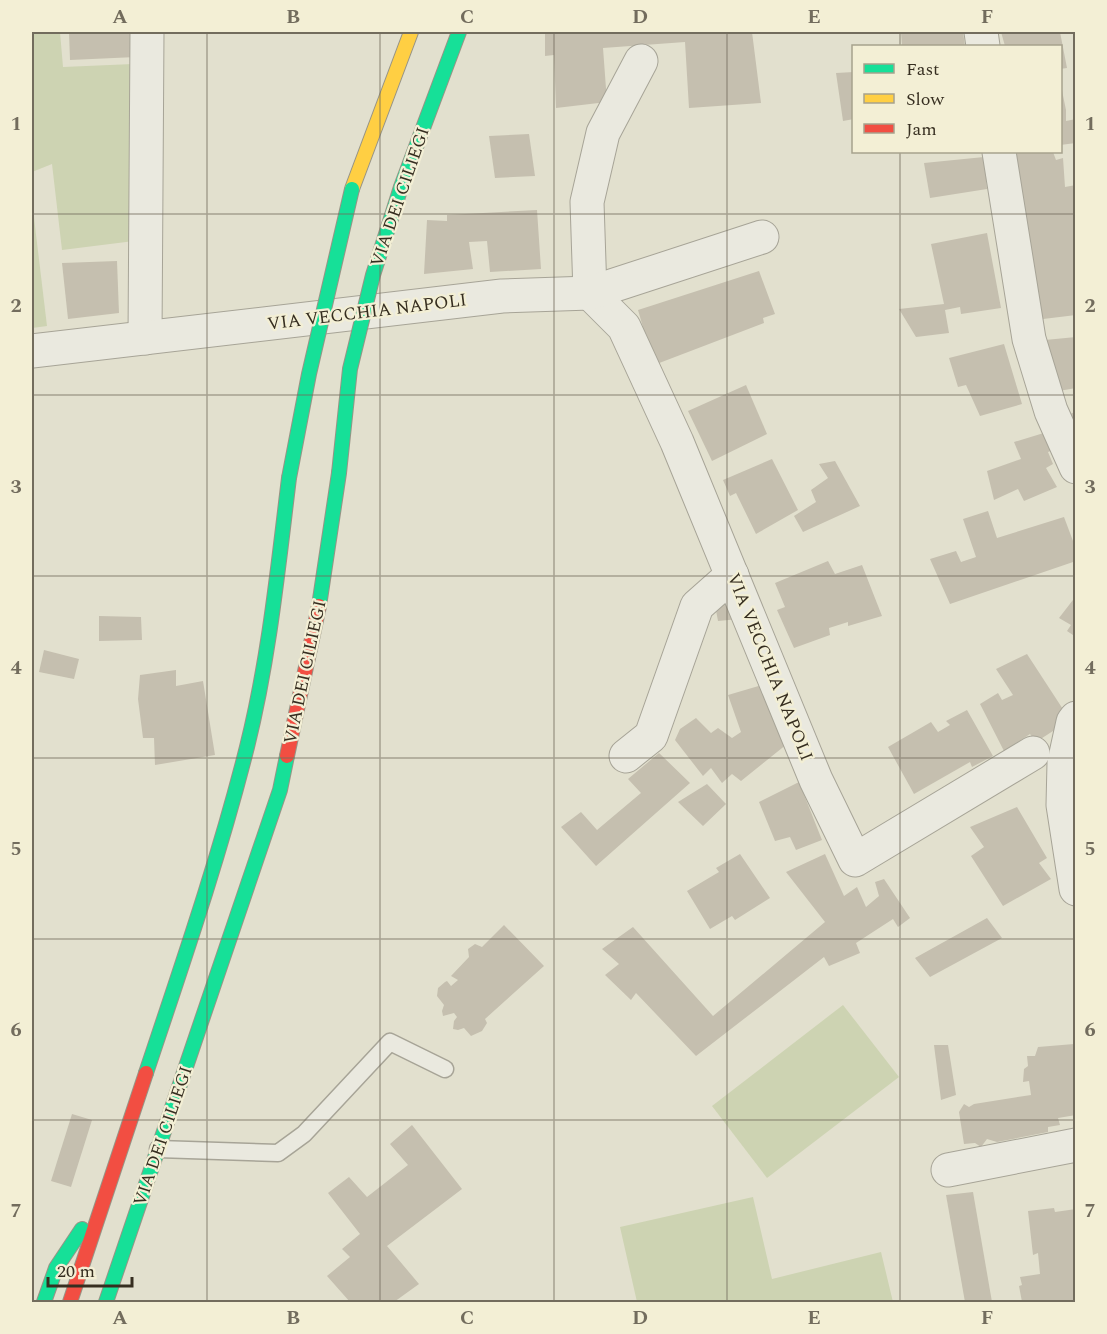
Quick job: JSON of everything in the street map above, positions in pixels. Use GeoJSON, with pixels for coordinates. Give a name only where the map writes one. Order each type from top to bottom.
{"type":"FeatureCollection","features":[{"type":"Feature","properties":{"kind":"main road","name":"VIA DEI CILIEGI"},"geometry":{"type":"LineString","coordinates":[[70,1302],[205,897],[247,746],[272,618],[289,478],[309,374],[352,189],[411,32]]}},
{"type":"Feature","properties":{"kind":"main road","name":"VIA DEI CILIEGI"},"geometry":{"type":"LineString","coordinates":[[106,1302],[280,790],[317,618],[339,473],[350,369],[373,275],[401,187],[459,32]]}},
{"type":"Feature","properties":{"kind":"main road"},"geometry":{"type":"LineString","coordinates":[[44,1302],[56,1268],[105,1195]]}},
{"type":"Feature","properties":{"kind":"main road"},"geometry":{"type":"LineString","coordinates":[[125,1292],[129,1237]]}},
{"type":"Feature","properties":{"kind":"street"},"geometry":{"type":"LineString","coordinates":[[145,338],[147,32]]}},
{"type":"Feature","properties":{"kind":"street"},"geometry":{"type":"LineString","coordinates":[[590,293],[586,202],[603,133],[641,61]]}},
{"type":"Feature","properties":{"kind":"street"},"geometry":{"type":"LineString","coordinates":[[999,153],[1029,339],[1051,411],[1076,467]]}},
{"type":"Feature","properties":{"kind":"street","name":"VIA VECCHIA NAPOLI"},"geometry":{"type":"LineString","coordinates":[[32,351],[502,296],[590,293],[762,237]]}},
{"type":"Feature","properties":{"kind":"street","name":"VIA VECCHIA NAPOLI"},"geometry":{"type":"LineString","coordinates":[[590,293],[624,327],[677,442],[816,780],[855,860],[1033,753]]}},
{"type":"Feature","properties":{"kind":"street"},"geometry":{"type":"LineString","coordinates":[[626,756],[651,736],[697,606],[732,575]]}},
{"type":"Feature","properties":{"kind":"street"},"geometry":{"type":"LineString","coordinates":[[1076,718],[1073,722],[1064,763],[1063,805],[1076,889]]}},
{"type":"Feature","properties":{"kind":"street"},"geometry":{"type":"LineString","coordinates":[[948,1170],[1076,1146]]}},
{"type":"Feature","properties":{"kind":"lane"},"geometry":{"type":"LineString","coordinates":[[158,1149],[278,1153],[304,1134],[390,1042],[445,1069]]}},
{"type":"Feature","properties":{"kind":"green space"},"geometry":{"type":"Polygon","coordinates":[[[32,32],[60,32],[63,67],[133,64],[134,241],[62,250],[52,164],[32,172],[32,32]]]}},
{"type":"Feature","properties":{"kind":"green space"},"geometry":{"type":"Polygon","coordinates":[[[32,201],[47,326],[32,328],[32,201]]]}},
{"type":"Feature","properties":{"kind":"green space"},"geometry":{"type":"Polygon","coordinates":[[[843,1005],[899,1077],[767,1178],[712,1106],[843,1005]]]}},
{"type":"Feature","properties":{"kind":"green space"},"geometry":{"type":"Polygon","coordinates":[[[753,1197],[772,1279],[881,1252],[893,1302],[637,1302],[620,1227],[753,1197]]]}},
{"type":"Feature","properties":{"kind":"building"},"geometry":{"type":"Polygon","coordinates":[[[69,32],[134,32],[136,57],[70,60],[69,32]]]}},
{"type":"Feature","properties":{"kind":"building"},"geometry":{"type":"Polygon","coordinates":[[[553,32],[752,32],[761,103],[689,108],[685,42],[603,48],[607,102],[556,108],[554,55],[545,56],[545,34],[553,34],[553,32]]]}},
{"type":"Feature","properties":{"kind":"building"},"geometry":{"type":"Polygon","coordinates":[[[901,32],[963,32],[965,45],[902,45],[901,32]]]}},
{"type":"Feature","properties":{"kind":"building"},"geometry":{"type":"Polygon","coordinates":[[[1001,32],[1060,32],[1067,68],[1062,69],[1062,45],[1005,45],[1001,32]]]}},
{"type":"Feature","properties":{"kind":"building"},"geometry":{"type":"Polygon","coordinates":[[[852,72],[852,119],[843,121],[836,73],[852,72]]]}},
{"type":"Feature","properties":{"kind":"building"},"geometry":{"type":"Polygon","coordinates":[[[1062,91],[1066,121],[1076,119],[1076,143],[1062,145],[1062,91]]]}},
{"type":"Feature","properties":{"kind":"building"},"geometry":{"type":"Polygon","coordinates":[[[529,134],[535,176],[495,178],[489,136],[529,134]]]}},
{"type":"Feature","properties":{"kind":"building"},"geometry":{"type":"Polygon","coordinates":[[[1013,153],[1053,153],[1056,160],[1063,158],[1065,187],[1076,185],[1076,315],[1035,320],[1013,153]]]}},
{"type":"Feature","properties":{"kind":"building"},"geometry":{"type":"Polygon","coordinates":[[[984,157],[987,189],[930,198],[924,163],[984,157]]]}},
{"type":"Feature","properties":{"kind":"building"},"geometry":{"type":"Polygon","coordinates":[[[537,210],[541,269],[490,272],[487,241],[469,242],[473,269],[424,274],[427,220],[447,221],[447,215],[537,210]]]}},
{"type":"Feature","properties":{"kind":"building"},"geometry":{"type":"Polygon","coordinates":[[[987,233],[1001,308],[961,314],[960,307],[945,310],[949,333],[916,337],[899,309],[944,304],[931,244],[987,233]]]}},
{"type":"Feature","properties":{"kind":"building"},"geometry":{"type":"Polygon","coordinates":[[[117,261],[119,313],[68,319],[62,263],[117,261]]]}},
{"type":"Feature","properties":{"kind":"building"},"geometry":{"type":"Polygon","coordinates":[[[759,271],[775,314],[763,318],[764,323],[654,365],[638,310],[759,271]]]}},
{"type":"Feature","properties":{"kind":"building"},"geometry":{"type":"Polygon","coordinates":[[[1076,337],[1076,388],[1053,392],[1045,340],[1076,337]]]}},
{"type":"Feature","properties":{"kind":"building"},"geometry":{"type":"Polygon","coordinates":[[[1004,344],[1022,404],[980,416],[966,385],[958,387],[949,358],[1004,344]]]}},
{"type":"Feature","properties":{"kind":"building"},"geometry":{"type":"Polygon","coordinates":[[[746,385],[767,434],[712,461],[688,411],[746,385]]]}},
{"type":"Feature","properties":{"kind":"building"},"geometry":{"type":"Polygon","coordinates":[[[1076,411],[1076,435],[1067,416],[1076,411]]]}},
{"type":"Feature","properties":{"kind":"building"},"geometry":{"type":"Polygon","coordinates":[[[1047,432],[1053,450],[1048,452],[1053,464],[1046,468],[1057,487],[1024,501],[1018,489],[994,500],[987,471],[1021,459],[1014,442],[1047,432]]]}},
{"type":"Feature","properties":{"kind":"building"},"geometry":{"type":"Polygon","coordinates":[[[772,459],[798,510],[756,534],[736,493],[730,496],[723,480],[772,459]]]}},
{"type":"Feature","properties":{"kind":"building"},"geometry":{"type":"Polygon","coordinates":[[[835,461],[860,506],[803,532],[794,516],[816,502],[811,490],[828,478],[819,464],[835,461]]]}},
{"type":"Feature","properties":{"kind":"building"},"geometry":{"type":"Polygon","coordinates":[[[988,511],[997,538],[1064,517],[1076,549],[1076,561],[950,604],[930,559],[956,551],[961,562],[976,557],[963,519],[988,511]]]}},
{"type":"Feature","properties":{"kind":"building"},"geometry":{"type":"Polygon","coordinates":[[[828,561],[835,574],[862,565],[882,616],[848,626],[848,622],[829,628],[830,635],[794,648],[777,610],[785,607],[775,583],[828,561]]]}},
{"type":"Feature","properties":{"kind":"building"},"geometry":{"type":"Polygon","coordinates":[[[1076,596],[1076,637],[1067,631],[1071,625],[1059,618],[1076,596]]]}},
{"type":"Feature","properties":{"kind":"building"},"geometry":{"type":"Polygon","coordinates":[[[731,598],[739,619],[718,621],[714,600],[731,598]]]}},
{"type":"Feature","properties":{"kind":"building"},"geometry":{"type":"Polygon","coordinates":[[[99,616],[141,617],[142,640],[99,641],[99,616]]]}},
{"type":"Feature","properties":{"kind":"building"},"geometry":{"type":"Polygon","coordinates":[[[44,650],[79,659],[74,679],[39,672],[44,650]]]}},
{"type":"Feature","properties":{"kind":"building"},"geometry":{"type":"Polygon","coordinates":[[[1027,654],[1070,720],[1036,742],[1030,734],[1004,751],[980,704],[998,693],[1002,700],[1013,695],[996,669],[1027,654]]]}},
{"type":"Feature","properties":{"kind":"building"},"geometry":{"type":"Polygon","coordinates":[[[176,670],[176,686],[203,681],[215,755],[155,765],[154,738],[143,738],[138,699],[140,675],[176,670]]]}},
{"type":"Feature","properties":{"kind":"building"},"geometry":{"type":"Polygon","coordinates":[[[762,685],[787,744],[741,781],[732,774],[722,783],[711,768],[703,776],[675,740],[680,729],[696,718],[711,733],[718,728],[732,738],[741,732],[728,695],[762,685]]]}},
{"type":"Feature","properties":{"kind":"building"},"geometry":{"type":"Polygon","coordinates":[[[967,710],[993,756],[972,767],[970,762],[914,794],[888,747],[931,722],[938,732],[950,725],[946,721],[967,710]]]}},
{"type":"Feature","properties":{"kind":"building"},"geometry":{"type":"Polygon","coordinates":[[[659,753],[690,783],[596,866],[561,827],[581,812],[597,830],[641,793],[628,779],[659,753]]]}},
{"type":"Feature","properties":{"kind":"building"},"geometry":{"type":"Polygon","coordinates":[[[799,782],[822,840],[796,850],[790,837],[775,841],[759,802],[799,782]]]}},
{"type":"Feature","properties":{"kind":"building"},"geometry":{"type":"Polygon","coordinates":[[[707,784],[726,804],[703,826],[678,802],[707,784]]]}},
{"type":"Feature","properties":{"kind":"building"},"geometry":{"type":"Polygon","coordinates":[[[1017,807],[1047,858],[1039,863],[1051,879],[1003,906],[971,856],[984,847],[970,827],[1017,807]]]}},
{"type":"Feature","properties":{"kind":"building"},"geometry":{"type":"Polygon","coordinates":[[[740,854],[770,898],[735,920],[732,916],[710,929],[687,891],[719,872],[716,868],[740,854]]]}},
{"type":"Feature","properties":{"kind":"building"},"geometry":{"type":"Polygon","coordinates":[[[825,854],[844,896],[857,887],[866,907],[879,896],[875,882],[884,879],[910,918],[898,927],[893,919],[856,943],[860,953],[829,966],[824,957],[696,1056],[636,993],[631,1000],[605,975],[619,964],[602,949],[633,927],[713,1016],[825,922],[786,872],[825,854]]]}},
{"type":"Feature","properties":{"kind":"building"},"geometry":{"type":"Polygon","coordinates":[[[987,918],[1002,938],[930,977],[915,958],[987,918]]]}},
{"type":"Feature","properties":{"kind":"building"},"geometry":{"type":"Polygon","coordinates":[[[504,925],[544,966],[485,1019],[487,1023],[482,1031],[471,1036],[464,1028],[453,1029],[457,1017],[454,1013],[443,1016],[444,1005],[437,996],[438,988],[447,981],[451,986],[458,980],[451,976],[469,957],[468,949],[475,944],[482,947],[504,925]]]}},
{"type":"Feature","properties":{"kind":"building"},"geometry":{"type":"Polygon","coordinates":[[[1074,1044],[1076,1115],[1058,1118],[1060,1125],[1048,1127],[1048,1132],[997,1142],[987,1139],[981,1147],[975,1143],[964,1144],[959,1112],[964,1104],[969,1107],[974,1104],[1031,1095],[1029,1081],[1023,1082],[1024,1069],[1028,1066],[1027,1056],[1035,1056],[1038,1047],[1074,1044]]]}},
{"type":"Feature","properties":{"kind":"building"},"geometry":{"type":"Polygon","coordinates":[[[934,1045],[948,1045],[956,1095],[941,1100],[934,1045]]]}},
{"type":"Feature","properties":{"kind":"building"},"geometry":{"type":"Polygon","coordinates":[[[72,1114],[92,1120],[71,1187],[51,1181],[72,1114]]]}},
{"type":"Feature","properties":{"kind":"building"},"geometry":{"type":"Polygon","coordinates":[[[412,1125],[462,1189],[387,1246],[419,1284],[394,1302],[350,1302],[327,1276],[350,1257],[342,1249],[360,1234],[328,1193],[349,1177],[367,1197],[408,1165],[390,1144],[412,1125]]]}},
{"type":"Feature","properties":{"kind":"building"},"geometry":{"type":"Polygon","coordinates":[[[973,1192],[992,1302],[965,1302],[946,1195],[973,1192]]]}},
{"type":"Feature","properties":{"kind":"building"},"geometry":{"type":"Polygon","coordinates":[[[1054,1208],[1055,1212],[1076,1209],[1076,1302],[1022,1302],[1020,1277],[1040,1274],[1038,1253],[1033,1255],[1028,1211],[1054,1208]]]}},
{"type":"Feature","properties":{"kind":"traffic: fast"},"geometry":{"type":"LineString","coordinates":[[401,187],[459,32]]}},
{"type":"Feature","properties":{"kind":"traffic: fast"},"geometry":{"type":"LineString","coordinates":[[339,473],[350,369],[373,275],[401,187]]}},
{"type":"Feature","properties":{"kind":"traffic: fast"},"geometry":{"type":"LineString","coordinates":[[289,478],[309,374],[352,189]]}},
{"type":"Feature","properties":{"kind":"traffic: fast"},"geometry":{"type":"LineString","coordinates":[[319,606],[339,473]]}},
{"type":"Feature","properties":{"kind":"traffic: fast"},"geometry":{"type":"LineString","coordinates":[[146,1073],[212,870],[255,714],[277,579],[289,478]]}},
{"type":"Feature","properties":{"kind":"traffic: fast"},"geometry":{"type":"LineString","coordinates":[[106,1302],[280,790],[287,756]]}},
{"type":"Feature","properties":{"kind":"traffic: fast"},"geometry":{"type":"LineString","coordinates":[[44,1302],[56,1268],[82,1229]]}},
{"type":"Feature","properties":{"kind":"traffic: slow"},"geometry":{"type":"LineString","coordinates":[[352,189],[411,32]]}},
{"type":"Feature","properties":{"kind":"traffic: jam"},"geometry":{"type":"LineString","coordinates":[[287,756],[319,606]]}},
{"type":"Feature","properties":{"kind":"traffic: jam"},"geometry":{"type":"LineString","coordinates":[[70,1302],[146,1073]]}}]}
